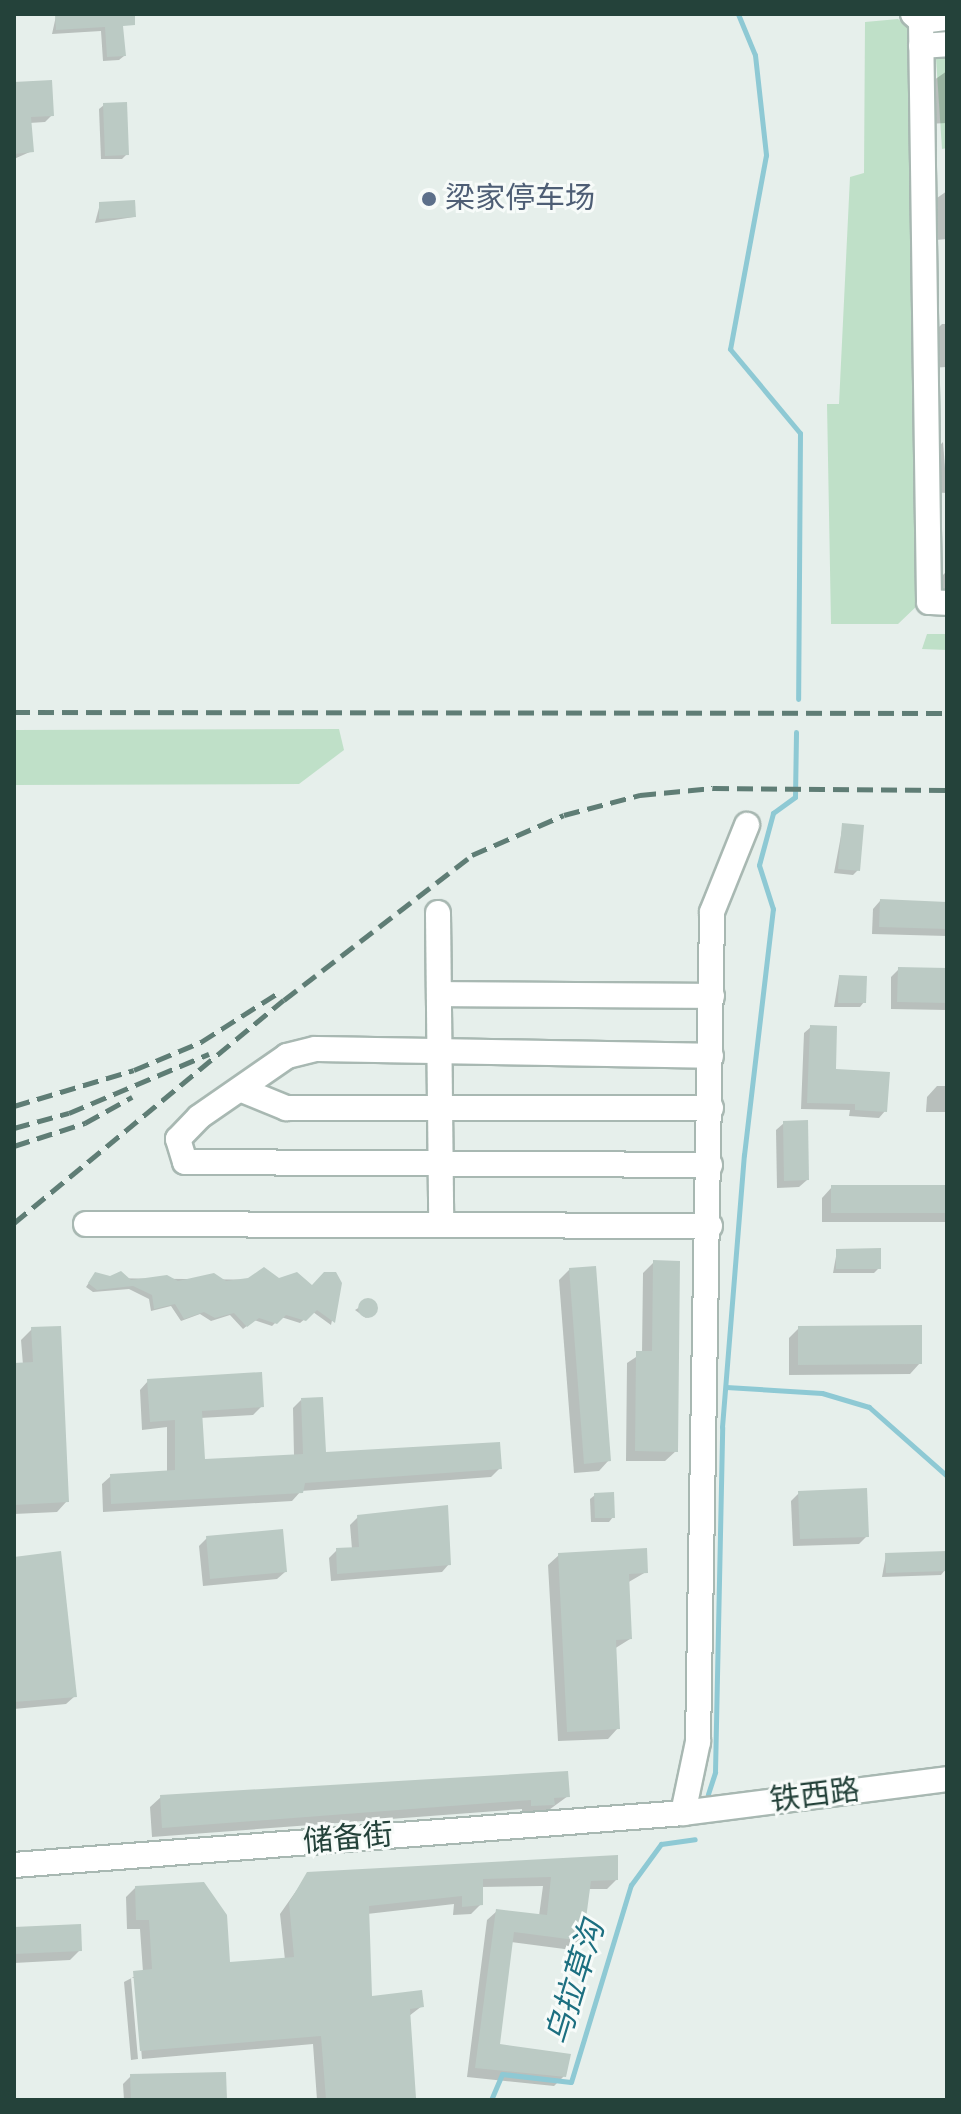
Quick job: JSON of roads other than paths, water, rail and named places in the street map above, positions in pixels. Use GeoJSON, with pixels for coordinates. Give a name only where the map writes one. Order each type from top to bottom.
{"type":"FeatureCollection","features":[{"type":"Feature","properties":{"kind":"street"},"geometry":{"type":"LineString","coordinates":[[947,18],[917,18],[935,160],[938,539],[929,602],[947,603]]}},
{"type":"Feature","properties":{"kind":"street"},"geometry":{"type":"LineString","coordinates":[[921,46],[947,44]]}},
{"type":"Feature","properties":{"kind":"street"},"geometry":{"type":"LineString","coordinates":[[683,1813],[698,1742],[710,1226],[712,912],[747,825]]}},
{"type":"Feature","properties":{"kind":"street"},"geometry":{"type":"LineString","coordinates":[[438,913],[441,1225]]}},
{"type":"Feature","properties":{"kind":"street"},"geometry":{"type":"LineString","coordinates":[[439,994],[712,996]]}},
{"type":"Feature","properties":{"kind":"street"},"geometry":{"type":"LineString","coordinates":[[710,1165],[185,1162],[178,1139],[199,1117],[287,1056],[315,1049],[711,1056]]}},
{"type":"Feature","properties":{"kind":"street"},"geometry":{"type":"LineString","coordinates":[[242,1090],[286,1108],[711,1108]]}},
{"type":"Feature","properties":{"kind":"street"},"geometry":{"type":"LineString","coordinates":[[86,1224],[710,1226]]}},
{"type":"Feature","properties":{"kind":"street","name":"铁西路"},"geometry":{"type":"LineString","coordinates":[[683,1813],[947,1779]]}},
{"type":"Feature","properties":{"kind":"street","name":"储备街"},"geometry":{"type":"LineString","coordinates":[[14,1865],[683,1813]]}},
{"type":"Feature","properties":{"kind":"waterway"},"geometry":{"type":"LineString","coordinates":[[738,14],[755,55],[766,155],[730,349],[800,433],[798,699]]}},
{"type":"Feature","properties":{"kind":"waterway"},"geometry":{"type":"LineString","coordinates":[[708,1794],[715,1772],[722,1427],[744,1155],[773,909],[759,865],[773,813],[795,797],[796,732]]}},
{"type":"Feature","properties":{"kind":"waterway"},"geometry":{"type":"LineString","coordinates":[[726,1387],[822,1393],[869,1407],[947,1476]]}},
{"type":"Feature","properties":{"kind":"waterway","name":"乌拉草沟"},"geometry":{"type":"LineString","coordinates":[[491,2100],[502,2074],[571,2082],[631,1885],[661,1844],[695,1839]]}},
{"type":"Feature","properties":{"kind":"railway"},"geometry":{"type":"LineString","coordinates":[[14,712],[947,713]]}},
{"type":"Feature","properties":{"kind":"railway"},"geometry":{"type":"LineString","coordinates":[[14,1223],[284,1000],[472,855],[564,815],[640,795],[713,788],[947,790]]}},
{"type":"Feature","properties":{"kind":"railway"},"geometry":{"type":"LineString","coordinates":[[14,1106],[134,1070],[201,1042],[278,993]]}},
{"type":"Feature","properties":{"kind":"railway"},"geometry":{"type":"LineString","coordinates":[[14,1128],[69,1113],[209,1054]]}},
{"type":"Feature","properties":{"kind":"railway"},"geometry":{"type":"LineString","coordinates":[[14,1146],[85,1123],[132,1097]]}},
{"type":"Feature","properties":{"kind":"place","name":"梁家停车场"},"geometry":{"type":"Point","coordinates":[429,199]}}]}
